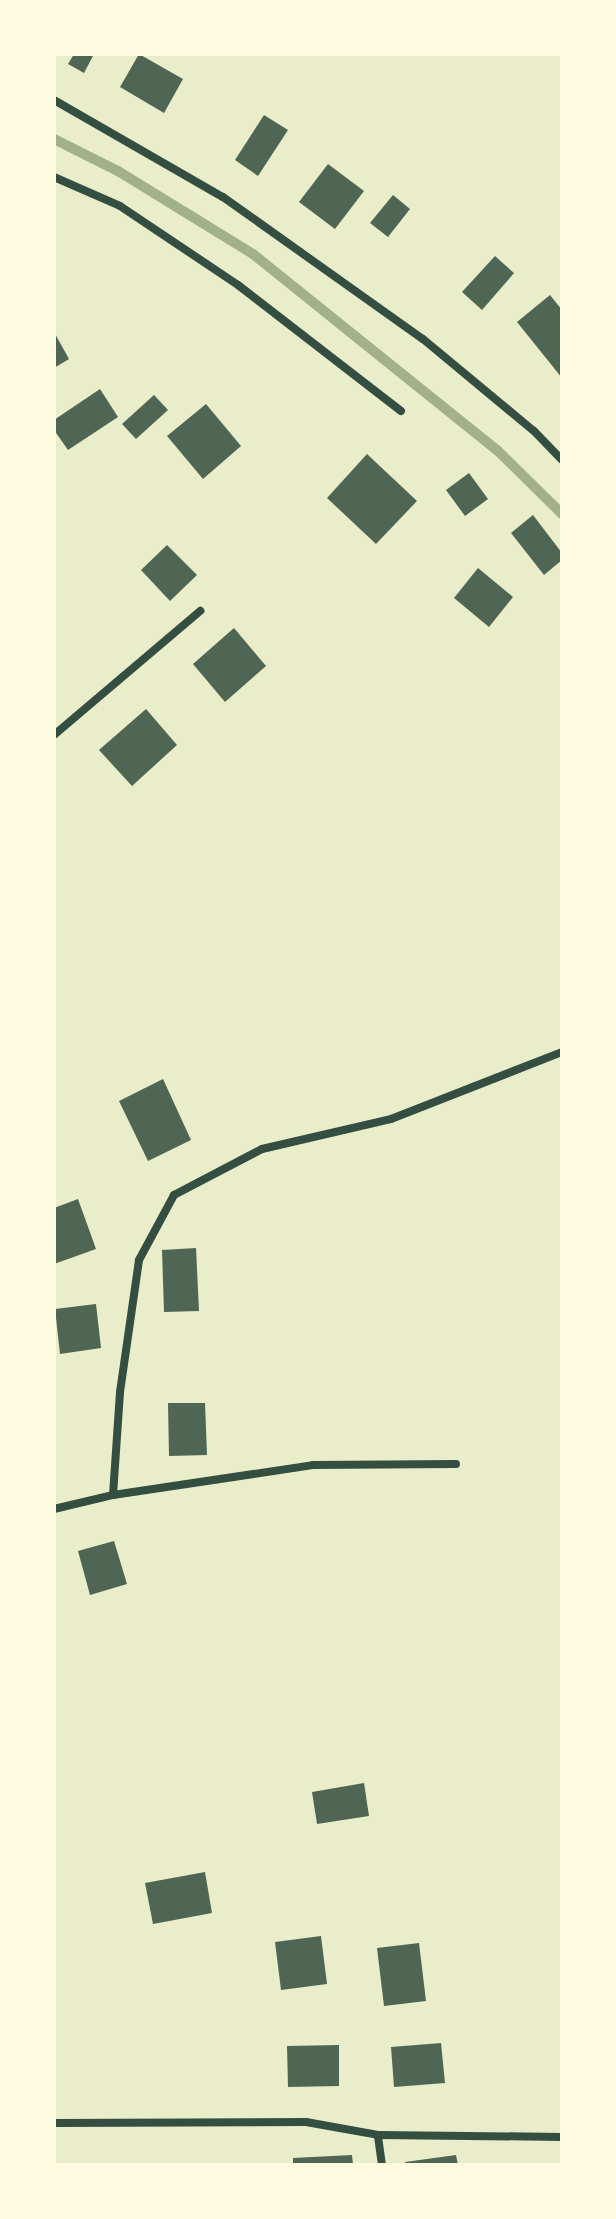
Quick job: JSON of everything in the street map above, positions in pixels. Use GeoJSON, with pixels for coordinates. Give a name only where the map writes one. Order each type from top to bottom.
{"type":"FeatureCollection","features":[{"type":"Feature","properties":{"kind":"street"},"geometry":{"type":"LineString","coordinates":[[54,100],[223,197],[423,339],[534,431],[562,460]]}},
{"type":"Feature","properties":{"kind":"street"},"geometry":{"type":"LineString","coordinates":[[54,177],[120,206],[238,285],[401,411]]}},
{"type":"Feature","properties":{"kind":"street"},"geometry":{"type":"LineString","coordinates":[[54,735],[200,611]]}},
{"type":"Feature","properties":{"kind":"street"},"geometry":{"type":"LineString","coordinates":[[113,1495],[120,1392],[139,1260],[174,1195],[262,1149],[391,1119],[562,1052]]}},
{"type":"Feature","properties":{"kind":"street"},"geometry":{"type":"LineString","coordinates":[[54,1509],[113,1495],[313,1465],[456,1464]]}},
{"type":"Feature","properties":{"kind":"street"},"geometry":{"type":"LineString","coordinates":[[54,2123],[306,2122],[378,2135],[562,2137]]}},
{"type":"Feature","properties":{"kind":"street"},"geometry":{"type":"LineString","coordinates":[[378,2135],[382,2165]]}},
{"type":"Feature","properties":{"kind":"building"},"geometry":{"type":"Polygon","coordinates":[[[74,54],[94,54],[84,73],[68,64],[74,54]]]}},
{"type":"Feature","properties":{"kind":"building"},"geometry":{"type":"Polygon","coordinates":[[[139,54],[183,79],[164,113],[120,87],[139,54]]]}},
{"type":"Feature","properties":{"kind":"building"},"geometry":{"type":"Polygon","coordinates":[[[264,115],[288,130],[258,176],[235,160],[264,115]]]}},
{"type":"Feature","properties":{"kind":"building"},"geometry":{"type":"Polygon","coordinates":[[[328,164],[364,191],[335,229],[299,202],[328,164]]]}},
{"type":"Feature","properties":{"kind":"building"},"geometry":{"type":"Polygon","coordinates":[[[393,195],[410,209],[388,237],[370,223],[393,195]]]}},
{"type":"Feature","properties":{"kind":"building"},"geometry":{"type":"Polygon","coordinates":[[[495,256],[514,273],[482,310],[462,292],[495,256]]]}},
{"type":"Feature","properties":{"kind":"building"},"geometry":{"type":"Polygon","coordinates":[[[550,295],[562,310],[562,378],[517,322],[550,295]]]}},
{"type":"Feature","properties":{"kind":"building"},"geometry":{"type":"Polygon","coordinates":[[[54,332],[69,359],[54,368],[54,332]]]}},
{"type":"Feature","properties":{"kind":"building"},"geometry":{"type":"Polygon","coordinates":[[[100,389],[118,417],[68,450],[54,430],[54,420],[100,389]]]}},
{"type":"Feature","properties":{"kind":"building"},"geometry":{"type":"Polygon","coordinates":[[[154,395],[168,410],[136,439],[122,424],[154,395]]]}},
{"type":"Feature","properties":{"kind":"building"},"geometry":{"type":"Polygon","coordinates":[[[206,404],[241,446],[203,479],[167,436],[206,404]]]}},
{"type":"Feature","properties":{"kind":"building"},"geometry":{"type":"Polygon","coordinates":[[[367,454],[417,501],[376,544],[327,498],[367,454]]]}},
{"type":"Feature","properties":{"kind":"building"},"geometry":{"type":"Polygon","coordinates":[[[469,473],[488,499],[465,516],[446,490],[469,473]]]}},
{"type":"Feature","properties":{"kind":"building"},"geometry":{"type":"Polygon","coordinates":[[[533,515],[562,553],[562,560],[544,575],[511,533],[533,515]]]}},
{"type":"Feature","properties":{"kind":"building"},"geometry":{"type":"Polygon","coordinates":[[[167,545],[197,575],[170,601],[141,570],[167,545]]]}},
{"type":"Feature","properties":{"kind":"building"},"geometry":{"type":"Polygon","coordinates":[[[478,568],[513,597],[489,627],[454,598],[478,568]]]}},
{"type":"Feature","properties":{"kind":"building"},"geometry":{"type":"Polygon","coordinates":[[[234,628],[266,666],[225,702],[193,664],[234,628]]]}},
{"type":"Feature","properties":{"kind":"building"},"geometry":{"type":"Polygon","coordinates":[[[146,709],[177,745],[132,786],[99,750],[146,709]]]}},
{"type":"Feature","properties":{"kind":"building"},"geometry":{"type":"Polygon","coordinates":[[[163,1079],[191,1140],[148,1161],[119,1101],[163,1079]]]}},
{"type":"Feature","properties":{"kind":"building"},"geometry":{"type":"Polygon","coordinates":[[[78,1199],[96,1249],[54,1264],[54,1208],[78,1199]]]}},
{"type":"Feature","properties":{"kind":"building"},"geometry":{"type":"Polygon","coordinates":[[[196,1248],[199,1311],[164,1312],[162,1250],[196,1248]]]}},
{"type":"Feature","properties":{"kind":"building"},"geometry":{"type":"Polygon","coordinates":[[[96,1304],[101,1348],[60,1354],[55,1309],[96,1304]]]}},
{"type":"Feature","properties":{"kind":"building"},"geometry":{"type":"Polygon","coordinates":[[[168,1403],[205,1403],[207,1455],[169,1456],[168,1403]]]}},
{"type":"Feature","properties":{"kind":"building"},"geometry":{"type":"Polygon","coordinates":[[[114,1541],[127,1584],[90,1595],[78,1551],[114,1541]]]}},
{"type":"Feature","properties":{"kind":"building"},"geometry":{"type":"Polygon","coordinates":[[[364,1783],[369,1816],[317,1824],[312,1792],[364,1783]]]}},
{"type":"Feature","properties":{"kind":"building"},"geometry":{"type":"Polygon","coordinates":[[[205,1872],[212,1913],[153,1924],[145,1883],[205,1872]]]}},
{"type":"Feature","properties":{"kind":"building"},"geometry":{"type":"Polygon","coordinates":[[[321,1936],[327,1984],[281,1990],[275,1942],[321,1936]]]}},
{"type":"Feature","properties":{"kind":"building"},"geometry":{"type":"Polygon","coordinates":[[[419,1943],[426,2001],[384,2006],[377,1948],[419,1943]]]}},
{"type":"Feature","properties":{"kind":"building"},"geometry":{"type":"Polygon","coordinates":[[[441,2043],[445,2083],[394,2087],[391,2047],[441,2043]]]}},
{"type":"Feature","properties":{"kind":"building"},"geometry":{"type":"Polygon","coordinates":[[[339,2045],[339,2086],[288,2087],[287,2046],[339,2045]]]}},
{"type":"Feature","properties":{"kind":"building"},"geometry":{"type":"Polygon","coordinates":[[[352,2155],[353,2165],[293,2165],[293,2158],[352,2155]]]}},
{"type":"Feature","properties":{"kind":"building"},"geometry":{"type":"Polygon","coordinates":[[[456,2155],[458,2165],[406,2165],[405,2162],[456,2155]]]}},
{"type":"Feature","properties":{"kind":"waterway"},"geometry":{"type":"LineString","coordinates":[[54,139],[118,171],[253,254],[498,451],[562,514]]}}]}
